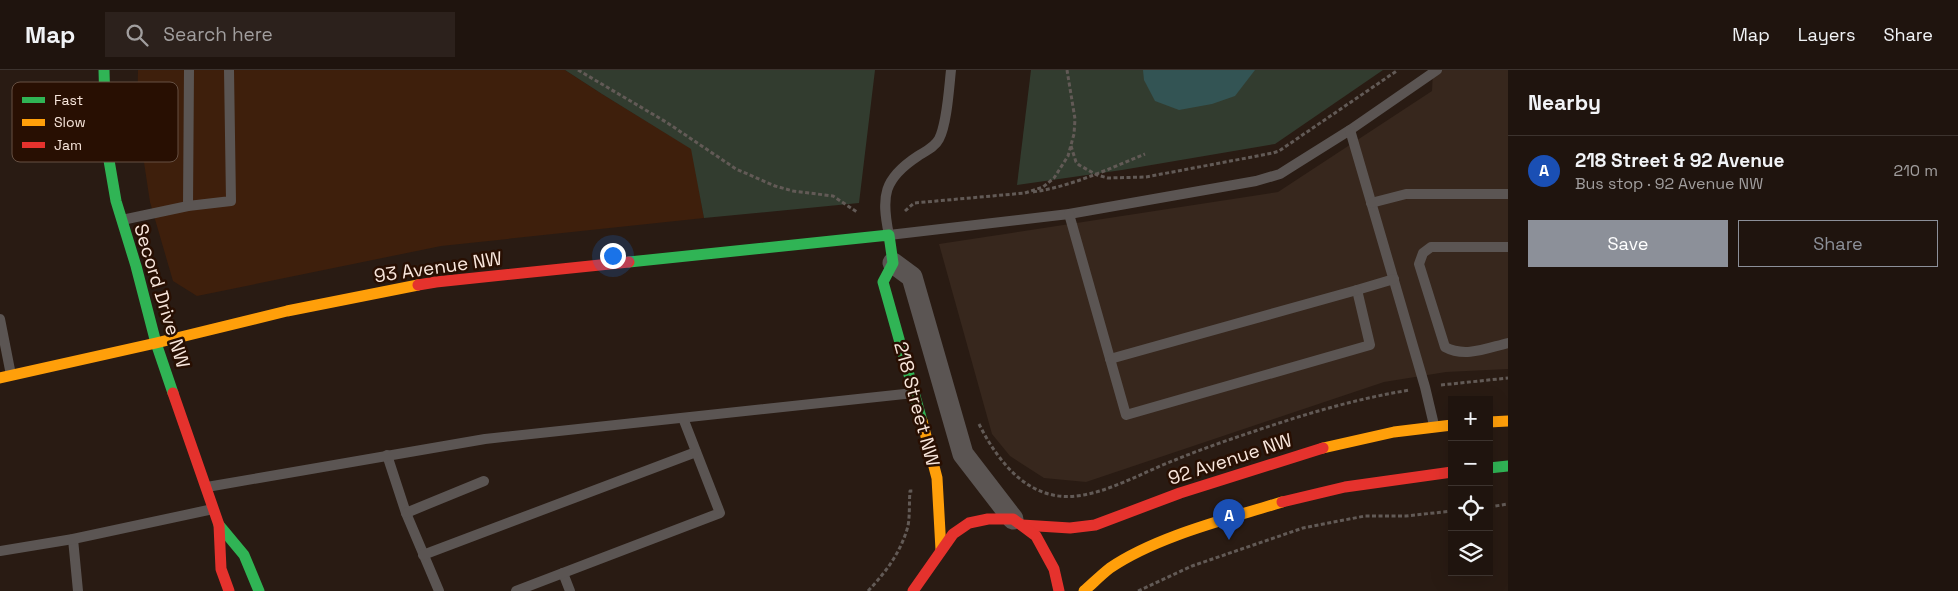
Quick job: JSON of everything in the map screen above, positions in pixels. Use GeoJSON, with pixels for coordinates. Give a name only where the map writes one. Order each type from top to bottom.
{"type":"FeatureCollection","features":[{"type":"Feature","properties":{"kind":"street","name":"Secord Drive NW"},"geometry":{"type":"LineString","coordinates":[[109,162],[121,220],[136,266],[156,343],[220,525],[222,569],[229,591]]}},
{"type":"Feature","properties":{"kind":"street"},"geometry":{"type":"LineString","coordinates":[[889,235],[894,263]]}},
{"type":"Feature","properties":{"kind":"street","name":"93 Avenue NW"},"geometry":{"type":"LineString","coordinates":[[5,377],[287,311],[436,282],[889,235]]}},
{"type":"Feature","properties":{"kind":"street","name":"218 Street NW"},"geometry":{"type":"LineString","coordinates":[[940,550],[939,489],[883,282],[894,263],[912,276],[963,454],[1018,522]]}},
{"type":"Feature","properties":{"kind":"street"},"geometry":{"type":"LineString","coordinates":[[1493,422],[1508,421]]}},
{"type":"Feature","properties":{"kind":"street","name":"92 Avenue NW"},"geometry":{"type":"LineString","coordinates":[[913,591],[953,534],[969,523],[988,518],[1068,529],[1088,527],[1112,521],[1156,502],[1300,454],[1349,441],[1448,424]]}},
{"type":"Feature","properties":{"kind":"street"},"geometry":{"type":"LineString","coordinates":[[1493,468],[1508,466]]}},
{"type":"Feature","properties":{"kind":"street"},"geometry":{"type":"LineString","coordinates":[[1084,591],[1109,569],[1129,557],[1184,533],[1282,502],[1345,487],[1448,473]]}},
{"type":"Feature","properties":{"kind":"street"},"geometry":{"type":"LineString","coordinates":[[1018,522],[1036,536],[1045,550],[1054,569],[1059,591]]}},
{"type":"Feature","properties":{"kind":"street","name":"Secord Drive NW"},"geometry":{"type":"LineString","coordinates":[[220,525],[244,555],[259,591]]}},
{"type":"Feature","properties":{"kind":"street"},"geometry":{"type":"LineString","coordinates":[[932,565],[934,582]]}},
{"type":"Feature","properties":{"kind":"lane"},"geometry":{"type":"LineString","coordinates":[[188,206],[189,70]]}},
{"type":"Feature","properties":{"kind":"lane"},"geometry":{"type":"LineString","coordinates":[[121,220],[188,206],[231,201],[228,70]]}},
{"type":"Feature","properties":{"kind":"lane"},"geometry":{"type":"LineString","coordinates":[[951,70],[943,128],[939,139],[933,147],[903,166],[894,174],[888,184],[884,212],[889,235],[1070,214],[1256,181],[1291,167],[1350,130],[1437,70]]}},
{"type":"Feature","properties":{"kind":"lane"},"geometry":{"type":"LineString","coordinates":[[1350,130],[1425,387],[1434,426]]}},
{"type":"Feature","properties":{"kind":"lane"},"geometry":{"type":"LineString","coordinates":[[1371,203],[1406,194],[1508,194]]}},
{"type":"Feature","properties":{"kind":"lane"},"geometry":{"type":"LineString","coordinates":[[1070,214],[1126,416],[1370,345],[1357,290]]}},
{"type":"Feature","properties":{"kind":"lane"},"geometry":{"type":"LineString","coordinates":[[1508,247],[1432,247],[1423,253],[1419,264],[1444,348],[1466,354],[1508,343]]}},
{"type":"Feature","properties":{"kind":"lane"},"geometry":{"type":"LineString","coordinates":[[1110,359],[1394,280]]}},
{"type":"Feature","properties":{"kind":"lane"},"geometry":{"type":"LineString","coordinates":[[0,320],[5,377]]}},
{"type":"Feature","properties":{"kind":"lane"},"geometry":{"type":"LineString","coordinates":[[206,487],[486,439],[914,393]]}},
{"type":"Feature","properties":{"kind":"lane"},"geometry":{"type":"LineString","coordinates":[[516,591],[720,513],[683,418]]}},
{"type":"Feature","properties":{"kind":"lane"},"geometry":{"type":"LineString","coordinates":[[423,555],[696,452]]}},
{"type":"Feature","properties":{"kind":"lane"},"geometry":{"type":"LineString","coordinates":[[386,455],[406,513],[439,591]]}},
{"type":"Feature","properties":{"kind":"lane"},"geometry":{"type":"LineString","coordinates":[[406,513],[484,480]]}},
{"type":"Feature","properties":{"kind":"lane"},"geometry":{"type":"LineString","coordinates":[[0,551],[73,539],[214,509]]}},
{"type":"Feature","properties":{"kind":"lane"},"geometry":{"type":"LineString","coordinates":[[73,539],[78,591]]}},
{"type":"Feature","properties":{"kind":"lane"},"geometry":{"type":"LineString","coordinates":[[563,573],[570,591]]}},
{"type":"Feature","properties":{"kind":"path"},"geometry":{"type":"LineString","coordinates":[[578,70],[666,122],[736,169],[774,186],[793,191],[833,196],[855,212]]}},
{"type":"Feature","properties":{"kind":"path"},"geometry":{"type":"LineString","coordinates":[[1025,193],[1043,187],[1054,178],[1071,146],[1075,119],[1067,70]]}},
{"type":"Feature","properties":{"kind":"path"},"geometry":{"type":"LineString","coordinates":[[1071,146],[1076,162],[1079,165],[1097,175],[1108,178],[1146,177],[1273,153],[1279,151],[1398,70]]}},
{"type":"Feature","properties":{"kind":"path"},"geometry":{"type":"LineString","coordinates":[[905,212],[914,203],[1055,189],[1097,175],[1145,154]]}},
{"type":"Feature","properties":{"kind":"path"},"geometry":{"type":"LineString","coordinates":[[1453,383],[1508,378]]}},
{"type":"Feature","properties":{"kind":"path"},"geometry":{"type":"LineString","coordinates":[[1000,459],[1025,483],[1042,492],[1054,496],[1094,493],[1175,460],[1263,428],[1350,402],[1398,392]]}},
{"type":"Feature","properties":{"kind":"path"},"geometry":{"type":"LineString","coordinates":[[868,591],[895,558],[908,524],[910,491],[919,490]]}},
{"type":"Feature","properties":{"kind":"path"},"geometry":{"type":"LineString","coordinates":[[1493,506],[1508,504]]}},
{"type":"Feature","properties":{"kind":"path"},"geometry":{"type":"LineString","coordinates":[[1138,591],[1192,566],[1303,528],[1366,516],[1406,516],[1448,511]]}},
{"type":"Feature","properties":{"kind":"shaded area"},"geometry":{"type":"Polygon","coordinates":[[[138,70],[565,70],[692,149],[704,218],[441,246],[197,296],[173,281],[150,202],[144,162],[178,162],[178,82],[138,82],[138,70]]]}},
{"type":"Feature","properties":{"kind":"shaded area"},"geometry":{"type":"Polygon","coordinates":[[[1433,70],[1508,70],[1508,369],[1446,372],[1384,382],[1086,482],[1044,478],[1010,456],[992,434],[939,244],[1278,192],[1432,91],[1433,70]]]}},
{"type":"Feature","properties":{"kind":"green space"},"geometry":{"type":"Polygon","coordinates":[[[565,70],[875,70],[859,203],[704,218],[691,149],[565,70]]]}},
{"type":"Feature","properties":{"kind":"green space"},"geometry":{"type":"Polygon","coordinates":[[[1031,70],[1383,70],[1275,144],[1122,170],[1017,185],[1031,70]]]}},
{"type":"Feature","properties":{"kind":"water"},"geometry":{"type":"Polygon","coordinates":[[[1143,70],[1255,70],[1235,96],[1212,104],[1179,110],[1155,101],[1144,80],[1143,70]]]}},
{"type":"Feature","properties":{"kind":"traffic: fast"},"geometry":{"type":"LineString","coordinates":[[104,70],[104,82]]}},
{"type":"Feature","properties":{"kind":"traffic: fast"},"geometry":{"type":"LineString","coordinates":[[109,162],[116,201],[136,266],[156,343],[173,393]]}},
{"type":"Feature","properties":{"kind":"traffic: fast"},"geometry":{"type":"LineString","coordinates":[[629,262],[889,235],[893,263],[883,282],[922,421]]}},
{"type":"Feature","properties":{"kind":"traffic: fast"},"geometry":{"type":"LineString","coordinates":[[1493,468],[1508,466]]}},
{"type":"Feature","properties":{"kind":"traffic: fast"},"geometry":{"type":"LineString","coordinates":[[219,525],[244,555],[259,591]]}},
{"type":"Feature","properties":{"kind":"traffic: slow"},"geometry":{"type":"LineString","coordinates":[[0,378],[287,311],[418,285]]}},
{"type":"Feature","properties":{"kind":"traffic: slow"},"geometry":{"type":"LineString","coordinates":[[922,421],[937,478],[941,550]]}},
{"type":"Feature","properties":{"kind":"traffic: slow"},"geometry":{"type":"LineString","coordinates":[[1493,422],[1508,421]]}},
{"type":"Feature","properties":{"kind":"traffic: slow"},"geometry":{"type":"LineString","coordinates":[[1323,448],[1394,432],[1448,425]]}},
{"type":"Feature","properties":{"kind":"traffic: slow"},"geometry":{"type":"LineString","coordinates":[[1084,591],[1110,568],[1149,547],[1193,529],[1282,502]]}},
{"type":"Feature","properties":{"kind":"traffic: jam"},"geometry":{"type":"LineString","coordinates":[[418,285],[629,262]]}},
{"type":"Feature","properties":{"kind":"traffic: jam"},"geometry":{"type":"LineString","coordinates":[[173,393],[219,525],[221,569],[229,591]]}},
{"type":"Feature","properties":{"kind":"traffic: jam"},"geometry":{"type":"LineString","coordinates":[[1022,525],[1070,528],[1095,525],[1180,493],[1323,448]]}},
{"type":"Feature","properties":{"kind":"traffic: jam"},"geometry":{"type":"LineString","coordinates":[[1282,502],[1345,487],[1448,473]]}},
{"type":"Feature","properties":{"kind":"traffic: jam"},"geometry":{"type":"LineString","coordinates":[[913,591],[953,534],[969,523],[988,519],[1013,519],[1036,536],[1054,569],[1059,591]]}},
{"type":"Feature","properties":{"kind":"place","name":"218 Street & 92 Avenue"},"geometry":{"type":"Point","coordinates":[1229,540]}}]}
